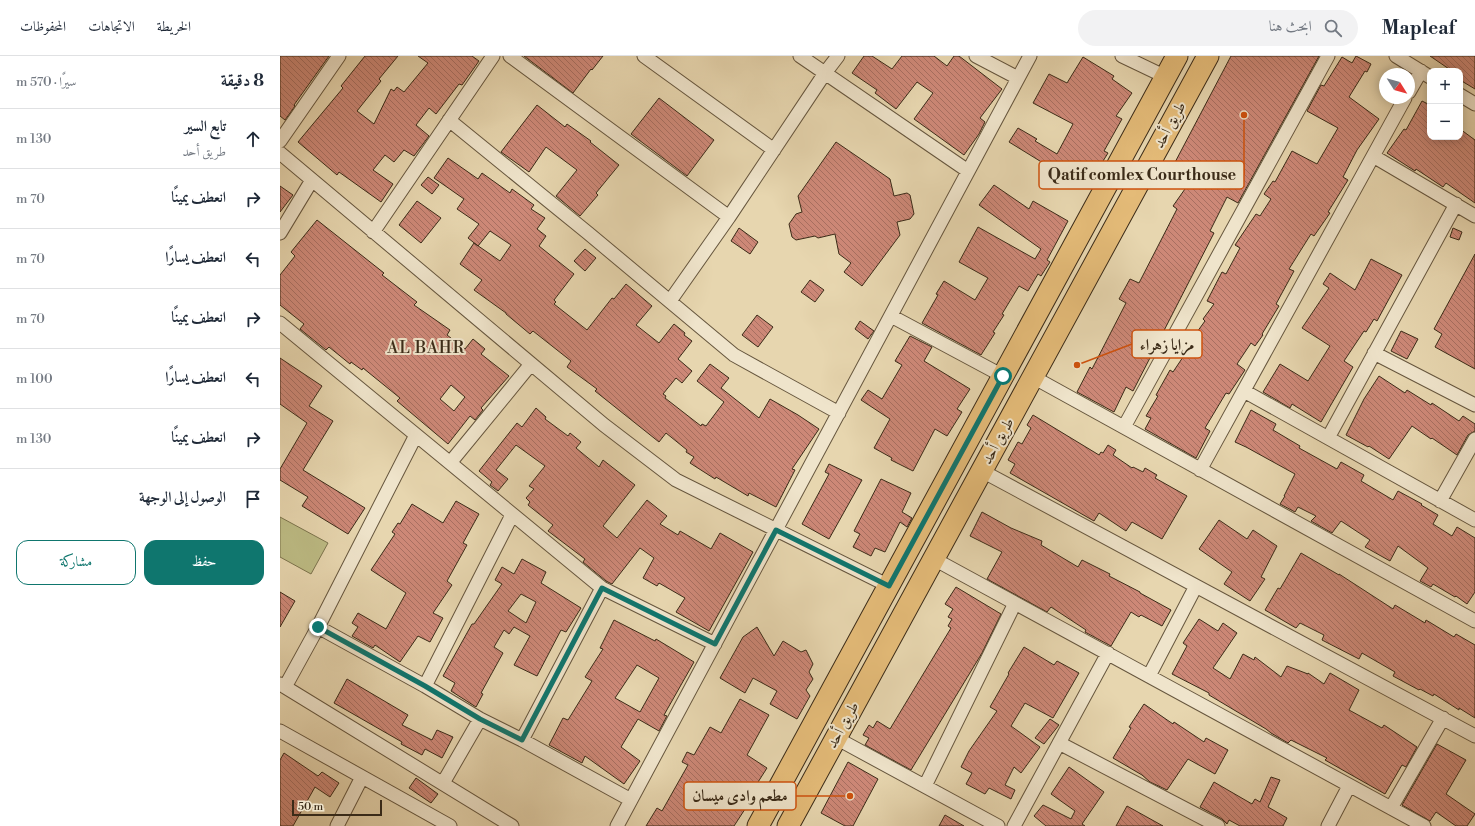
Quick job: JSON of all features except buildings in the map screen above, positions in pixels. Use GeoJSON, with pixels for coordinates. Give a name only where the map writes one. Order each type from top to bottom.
{"type":"FeatureCollection","features":[{"type":"Feature","properties":{"kind":"main road","name":"طريق أحد"},"geometry":{"type":"LineString","coordinates":[[758,826],[1177,56]]}},
{"type":"Feature","properties":{"kind":"main road","name":"طريق أحد"},"geometry":{"type":"LineString","coordinates":[[790,825],[1208,56]]}},
{"type":"Feature","properties":{"kind":"street"},"geometry":{"type":"LineString","coordinates":[[280,141],[339,56]]}},
{"type":"Feature","properties":{"kind":"street"},"geometry":{"type":"LineString","coordinates":[[373,232],[493,56]]}},
{"type":"Feature","properties":{"kind":"street"},"geometry":{"type":"LineString","coordinates":[[510,56],[729,217]]}},
{"type":"Feature","properties":{"kind":"street"},"geometry":{"type":"LineString","coordinates":[[644,56],[774,150]]}},
{"type":"Feature","properties":{"kind":"street"},"geometry":{"type":"LineString","coordinates":[[800,56],[968,171]]}},
{"type":"Feature","properties":{"kind":"street"},"geometry":{"type":"LineString","coordinates":[[670,301],[838,56]]}},
{"type":"Feature","properties":{"kind":"street"},"geometry":{"type":"LineString","coordinates":[[976,56],[1018,78]]}},
{"type":"Feature","properties":{"kind":"street"},"geometry":{"type":"LineString","coordinates":[[617,826],[1030,56]]}},
{"type":"Feature","properties":{"kind":"street"},"geometry":{"type":"LineString","coordinates":[[1122,56],[1166,77]]}},
{"type":"Feature","properties":{"kind":"street"},"geometry":{"type":"LineString","coordinates":[[1124,427],[1328,56]]}},
{"type":"Feature","properties":{"kind":"street"},"geometry":{"type":"LineString","coordinates":[[1396,56],[1425,74],[1415,85]]}},
{"type":"Feature","properties":{"kind":"street"},"geometry":{"type":"LineString","coordinates":[[1463,97],[1475,104]]}},
{"type":"Feature","properties":{"kind":"street"},"geometry":{"type":"LineString","coordinates":[[1200,470],[1402,104]]}},
{"type":"Feature","properties":{"kind":"street"},"geometry":{"type":"LineString","coordinates":[[449,120],[734,355],[839,413]]}},
{"type":"Feature","properties":{"kind":"street"},"geometry":{"type":"LineString","coordinates":[[280,153],[604,425],[676,480],[889,586]]}},
{"type":"Feature","properties":{"kind":"street"},"geometry":{"type":"LineString","coordinates":[[1374,156],[1475,216]]}},
{"type":"Feature","properties":{"kind":"street"},"geometry":{"type":"LineString","coordinates":[[280,233],[312,180]]}},
{"type":"Feature","properties":{"kind":"street"},"geometry":{"type":"LineString","coordinates":[[1328,438],[1456,204]]}},
{"type":"Feature","properties":{"kind":"street"},"geometry":{"type":"LineString","coordinates":[[891,316],[1003,376]]}},
{"type":"Feature","properties":{"kind":"street"},"geometry":{"type":"LineString","coordinates":[[280,322],[602,588],[715,644]]}},
{"type":"Feature","properties":{"kind":"street"},"geometry":{"type":"LineString","coordinates":[[1374,353],[1475,405]]}},
{"type":"Feature","properties":{"kind":"street"},"geometry":{"type":"LineString","coordinates":[[450,463],[531,364]]}},
{"type":"Feature","properties":{"kind":"street"},"geometry":{"type":"LineString","coordinates":[[1033,377],[1475,621]]}},
{"type":"Feature","properties":{"kind":"street"},"geometry":{"type":"LineString","coordinates":[[1244,391],[1475,520]]}},
{"type":"Feature","properties":{"kind":"street"},"geometry":{"type":"LineString","coordinates":[[416,435],[318,627],[283,686],[512,826]]}},
{"type":"Feature","properties":{"kind":"street"},"geometry":{"type":"LineString","coordinates":[[1440,500],[1475,439]]}},
{"type":"Feature","properties":{"kind":"street"},"geometry":{"type":"LineString","coordinates":[[982,471],[1475,736]]}},
{"type":"Feature","properties":{"kind":"street"},"geometry":{"type":"LineString","coordinates":[[425,686],[512,515]]}},
{"type":"Feature","properties":{"kind":"street"},"geometry":{"type":"LineString","coordinates":[[934,558],[1424,826]]}},
{"type":"Feature","properties":{"kind":"street"},"geometry":{"type":"LineString","coordinates":[[1149,676],[1196,586]]}},
{"type":"Feature","properties":{"kind":"street"},"geometry":{"type":"LineString","coordinates":[[522,740],[602,588]]}},
{"type":"Feature","properties":{"kind":"street"},"geometry":{"type":"LineString","coordinates":[[925,786],[1015,603]]}},
{"type":"Feature","properties":{"kind":"street"},"geometry":{"type":"LineString","coordinates":[[318,627],[425,686],[480,719],[522,740],[631,800]]}},
{"type":"Feature","properties":{"kind":"street"},"geometry":{"type":"LineString","coordinates":[[1014,826],[1108,653]]}},
{"type":"Feature","properties":{"kind":"street"},"geometry":{"type":"LineString","coordinates":[[1391,808],[1443,718]]}},
{"type":"Feature","properties":{"kind":"street"},"geometry":{"type":"LineString","coordinates":[[443,783],[480,719]]}},
{"type":"Feature","properties":{"kind":"street"},"geometry":{"type":"LineString","coordinates":[[280,731],[450,826]]}},
{"type":"Feature","properties":{"kind":"street"},"geometry":{"type":"LineString","coordinates":[[836,738],[998,826]]}},
{"type":"Feature","properties":{"kind":"street"},"geometry":{"type":"LineString","coordinates":[[1059,743],[1218,826]]}},
{"type":"Feature","properties":{"kind":"street"},"geometry":{"type":"LineString","coordinates":[[337,826],[362,777]]}},
{"type":"Feature","properties":{"kind":"street"},"geometry":{"type":"LineString","coordinates":[[1328,826],[1349,786]]}},
{"type":"Feature","properties":{"kind":"shaded area"},"geometry":{"type":"Polygon","coordinates":[[[280,517],[328,543],[311,574],[280,557],[280,517]]]}},
{"type":"Feature","properties":{"kind":"place","name":"Qatif comlex Courthouse"},"geometry":{"type":"Point","coordinates":[1244,115]}},
{"type":"Feature","properties":{"kind":"place","name":"مزايا زهراء"},"geometry":{"type":"Point","coordinates":[1077,365]}},
{"type":"Feature","properties":{"kind":"place","name":"مطعم وادى ميسان"},"geometry":{"type":"Point","coordinates":[850,796]}},
{"type":"Feature","properties":{"kind":"district","name":"AL BAHR"},"geometry":{"type":"Point","coordinates":[426,348]}},
{"type":"Feature","properties":{"kind":"route"},"geometry":{"type":"LineString","coordinates":[[318,627],[425,686],[480,719],[522,740],[602,588],[715,644],[776,530],[889,586],[1003,376]]}}]}
